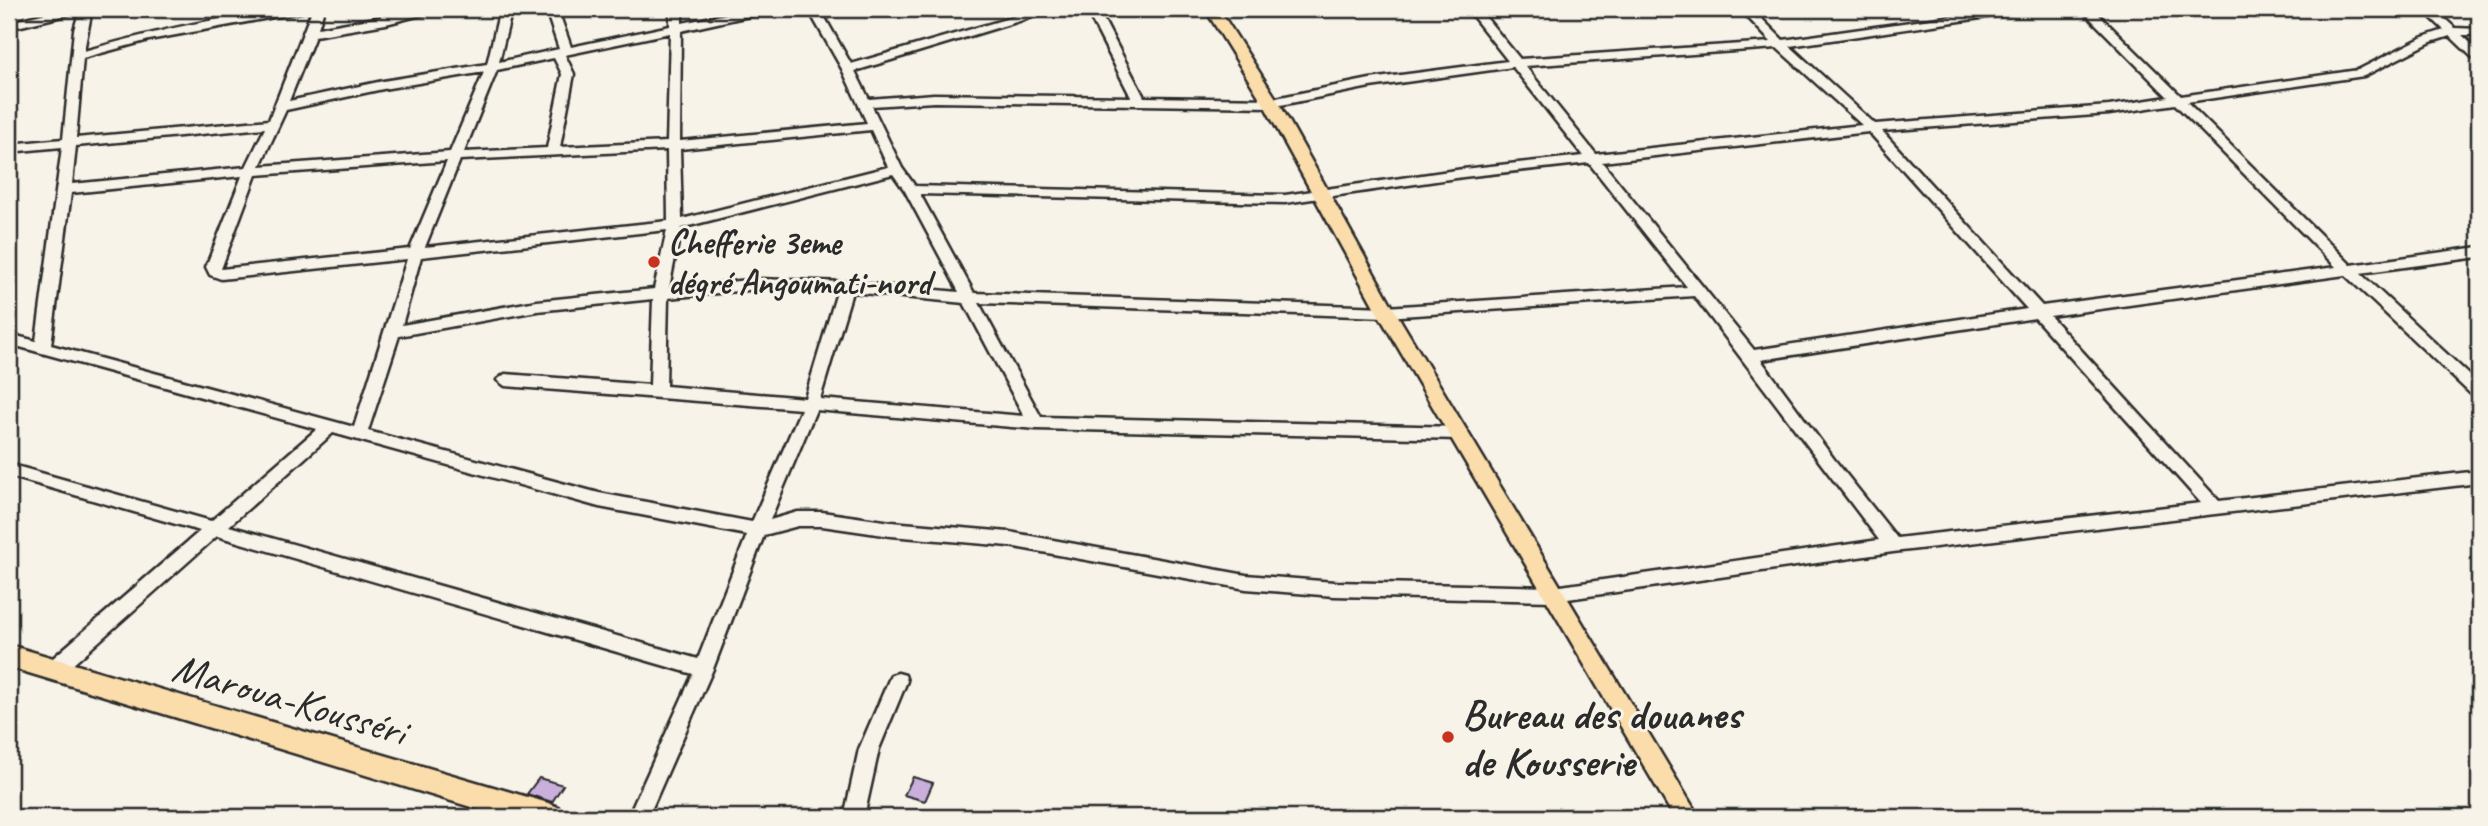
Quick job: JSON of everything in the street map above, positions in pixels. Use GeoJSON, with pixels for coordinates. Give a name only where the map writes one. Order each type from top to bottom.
{"type":"FeatureCollection","features":[{"type":"Feature","properties":{"kind":"highway","name":"Maroua-Kousséri"},"geometry":{"type":"LineString","coordinates":[[9,656],[548,817]]}},
{"type":"Feature","properties":{"kind":"main road"},"geometry":{"type":"LineString","coordinates":[[1213,9],[1271,103],[1386,312],[1687,817]]}},
{"type":"Feature","properties":{"kind":"street"},"geometry":{"type":"LineString","coordinates":[[9,25],[77,9]]}},
{"type":"Feature","properties":{"kind":"street"},"geometry":{"type":"LineString","coordinates":[[43,348],[86,9]]}},
{"type":"Feature","properties":{"kind":"street"},"geometry":{"type":"LineString","coordinates":[[78,56],[148,37],[307,9]]}},
{"type":"Feature","properties":{"kind":"street"},"geometry":{"type":"LineString","coordinates":[[317,9],[319,10],[281,107],[251,171],[213,267],[215,272],[221,274],[674,225],[896,169]]}},
{"type":"Feature","properties":{"kind":"street"},"geometry":{"type":"LineString","coordinates":[[310,33],[388,14],[438,9]]}},
{"type":"Feature","properties":{"kind":"street"},"geometry":{"type":"LineString","coordinates":[[359,435],[415,254],[492,67],[506,9]]}},
{"type":"Feature","properties":{"kind":"street"},"geometry":{"type":"LineString","coordinates":[[553,152],[568,74],[553,13],[555,9]]}},
{"type":"Feature","properties":{"kind":"street"},"geometry":{"type":"LineString","coordinates":[[658,391],[660,292],[674,225],[676,9]]}},
{"type":"Feature","properties":{"kind":"street"},"geometry":{"type":"LineString","coordinates":[[281,107],[383,85],[492,67],[767,9]]}},
{"type":"Feature","properties":{"kind":"street"},"geometry":{"type":"LineString","coordinates":[[814,9],[848,69],[896,169],[911,190],[1036,423]]}},
{"type":"Feature","properties":{"kind":"street"},"geometry":{"type":"LineString","coordinates":[[848,69],[1053,9]]}},
{"type":"Feature","properties":{"kind":"street"},"geometry":{"type":"LineString","coordinates":[[1092,9],[1140,102]]}},
{"type":"Feature","properties":{"kind":"street"},"geometry":{"type":"LineString","coordinates":[[1473,9],[1750,356],[1828,463],[1893,545]]}},
{"type":"Feature","properties":{"kind":"street"},"geometry":{"type":"LineString","coordinates":[[1746,9],[1872,128],[2216,508]]}},
{"type":"Feature","properties":{"kind":"street"},"geometry":{"type":"LineString","coordinates":[[864,103],[934,98],[1271,103],[1370,83],[1518,63],[1726,50],[1930,24],[2022,9]]}},
{"type":"Feature","properties":{"kind":"street"},"geometry":{"type":"LineString","coordinates":[[2087,9],[2348,270],[2479,393]]}},
{"type":"Feature","properties":{"kind":"street"},"geometry":{"type":"LineString","coordinates":[[2428,9],[2479,57]]}},
{"type":"Feature","properties":{"kind":"street"},"geometry":{"type":"LineString","coordinates":[[911,190],[1241,200],[1323,195],[1463,173],[1872,128],[2109,110],[2180,101],[2360,73],[2451,32],[2479,32]]}},
{"type":"Feature","properties":{"kind":"street"},"geometry":{"type":"LineString","coordinates":[[9,148],[273,123]]}},
{"type":"Feature","properties":{"kind":"street"},"geometry":{"type":"LineString","coordinates":[[65,189],[251,171],[456,156],[673,146],[875,127]]}},
{"type":"Feature","properties":{"kind":"street"},"geometry":{"type":"LineString","coordinates":[[1750,356],[2039,312],[2479,252]]}},
{"type":"Feature","properties":{"kind":"street"},"geometry":{"type":"LineString","coordinates":[[393,332],[537,306],[758,284],[846,286],[968,298],[1386,312],[1696,291]]}},
{"type":"Feature","properties":{"kind":"street"},"geometry":{"type":"LineString","coordinates":[[638,817],[704,669],[757,530],[811,403],[846,286]]}},
{"type":"Feature","properties":{"kind":"street"},"geometry":{"type":"LineString","coordinates":[[9,339],[599,500],[757,530],[798,519],[822,519],[891,529],[1009,538],[1260,583],[1334,589],[1554,594],[1893,545],[2479,478]]}},
{"type":"Feature","properties":{"kind":"street"},"geometry":{"type":"LineString","coordinates":[[505,380],[1036,423],[1459,433]]}},
{"type":"Feature","properties":{"kind":"street"},"geometry":{"type":"LineString","coordinates":[[53,670],[330,427]]}},
{"type":"Feature","properties":{"kind":"street"},"geometry":{"type":"LineString","coordinates":[[9,470],[704,669]]}},
{"type":"Feature","properties":{"kind":"street"},"geometry":{"type":"LineString","coordinates":[[854,817],[869,749],[898,681]]}},
{"type":"Feature","properties":{"kind":"building"},"geometry":{"type":"Polygon","coordinates":[[[913,777],[933,783],[925,801],[904,795],[913,777]]]}},
{"type":"Feature","properties":{"kind":"building"},"geometry":{"type":"Polygon","coordinates":[[[539,778],[563,785],[552,802],[527,794],[539,778]]]}},
{"type":"Feature","properties":{"kind":"place","name":"Chefferie 3eme dégré Angoumati-nord"},"geometry":{"type":"Point","coordinates":[654,262]}},
{"type":"Feature","properties":{"kind":"place","name":"Bureau des douanes de Kousserie"},"geometry":{"type":"Point","coordinates":[1448,737]}}]}
